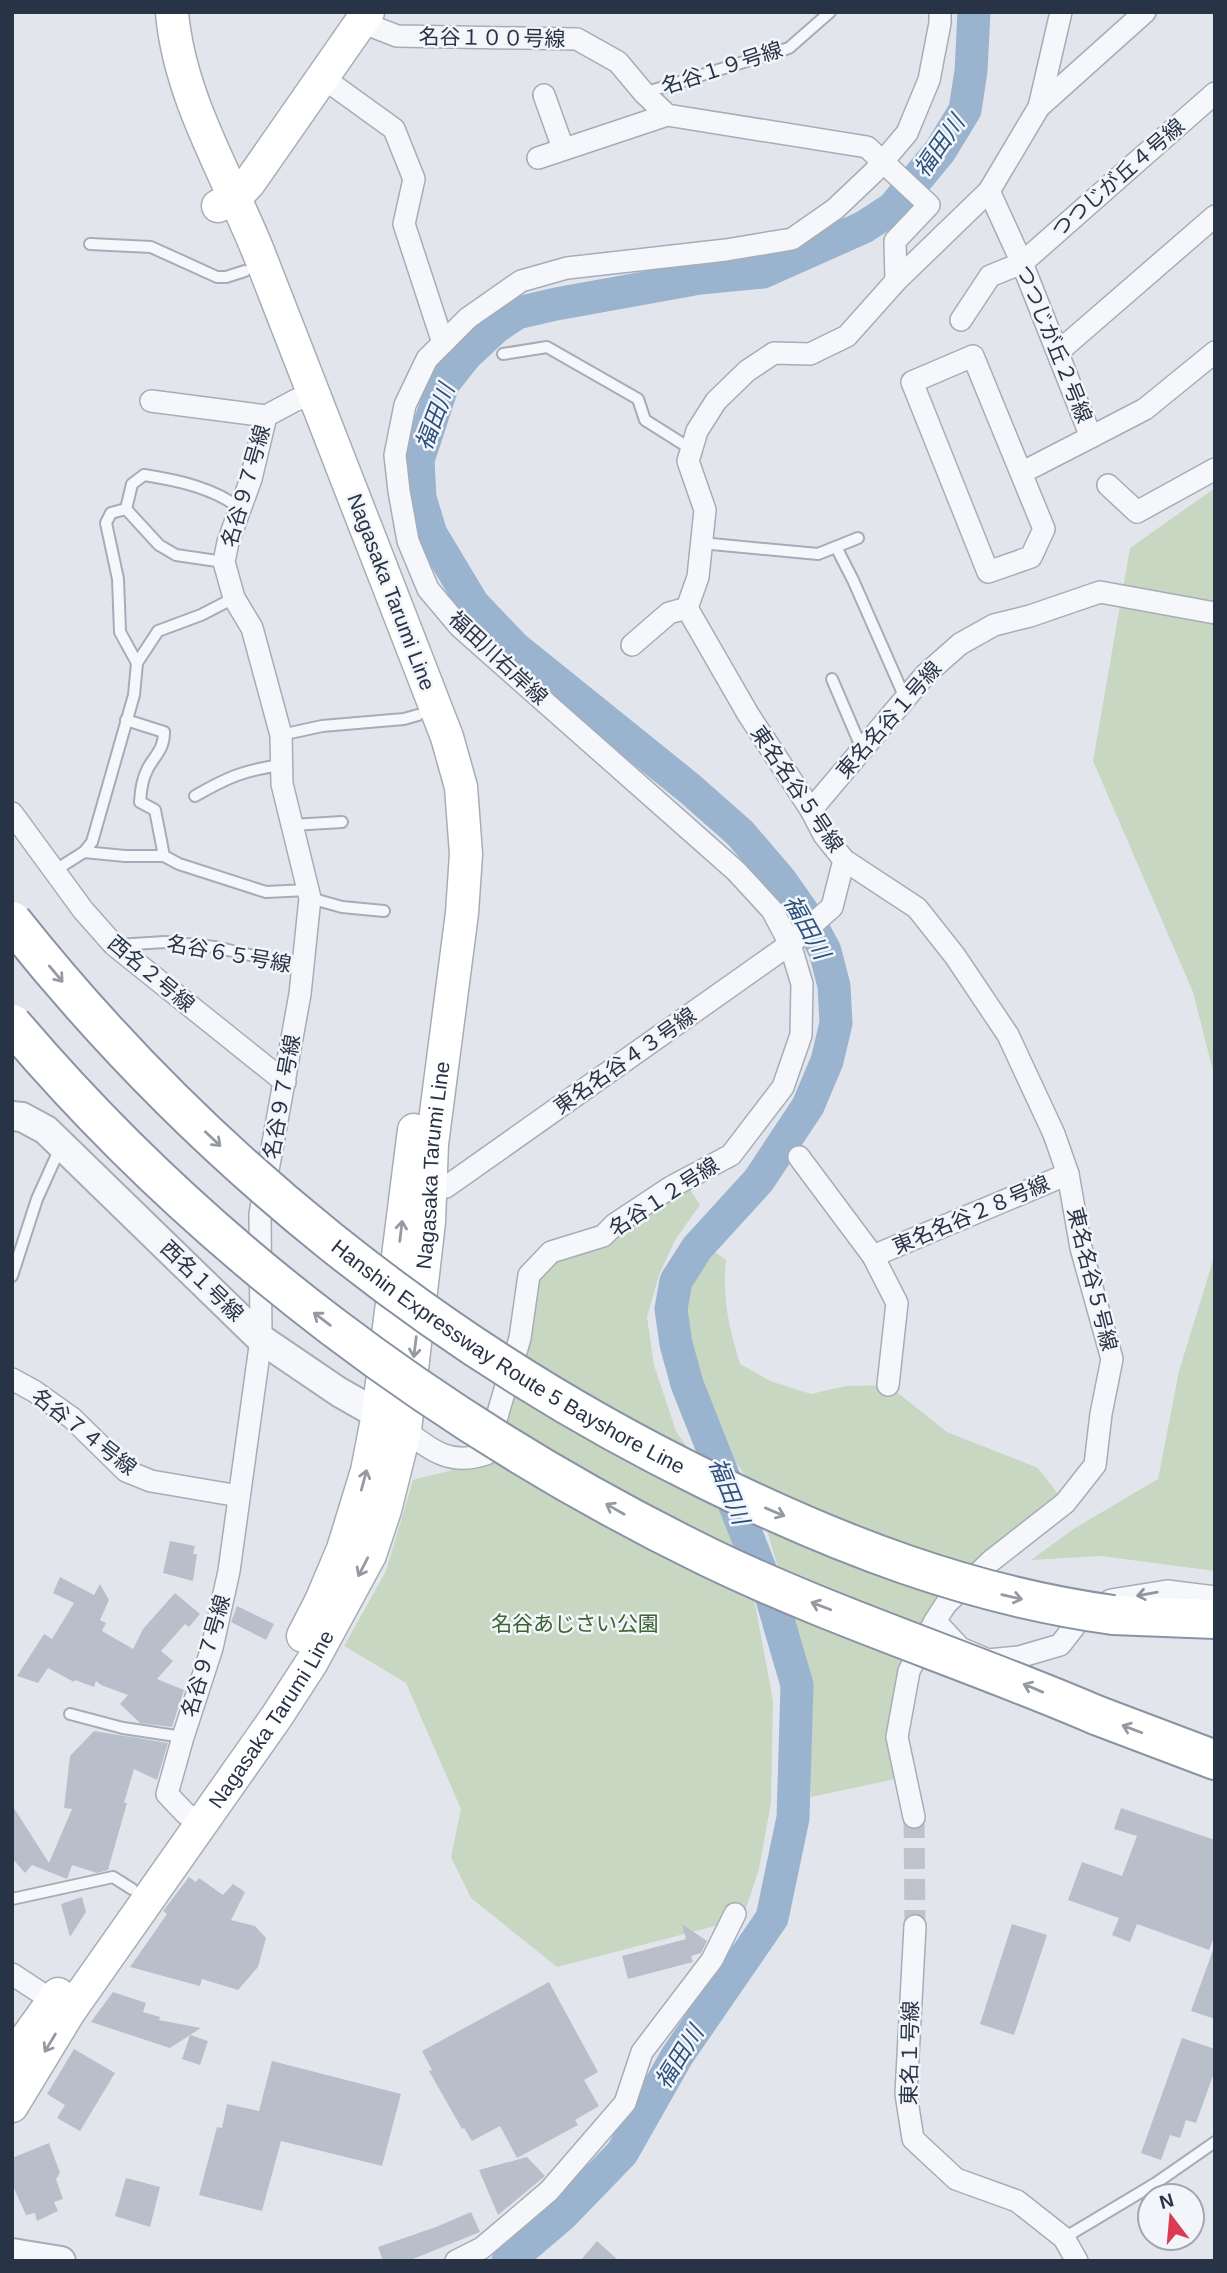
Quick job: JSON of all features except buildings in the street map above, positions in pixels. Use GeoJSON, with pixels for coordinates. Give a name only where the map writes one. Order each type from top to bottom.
{"type":"FeatureCollection","features":[{"type":"Feature","properties":{"kind":"highway","name":"Hanshin Expressway Route 5 Bayshore Line"},"geometry":{"type":"LineString","coordinates":[[12,921],[90,1014],[149,1077],[262,1184],[342,1252],[418,1310],[575,1411],[746,1499],[828,1535],[959,1583],[1060,1607],[1113,1615],[1215,1619]]}},
{"type":"Feature","properties":{"kind":"highway"},"geometry":{"type":"LineString","coordinates":[[12,1024],[101,1122],[233,1247],[305,1307],[461,1418],[628,1517],[711,1558],[803,1599],[1215,1760]]}},
{"type":"Feature","properties":{"kind":"main road","name":"Nagasaka Tarumi Line"},"geometry":{"type":"LineString","coordinates":[[12,2059],[132,1889],[277,1716],[342,1608],[370,1555],[385,1510],[405,1430],[429,1222],[418,1185],[432,1144],[466,866],[461,787],[447,737],[226,202],[174,107],[162,68],[153,12]]}},
{"type":"Feature","properties":{"kind":"main road","name":"Nagasaka Tarumi Line"},"geometry":{"type":"LineString","coordinates":[[12,2106],[193,1819],[293,1653],[321,1601],[343,1549],[358,1503],[378,1414],[418,1185],[447,857],[445,816],[437,770],[305,398],[245,271],[226,202],[186,82],[172,12]]}},
{"type":"Feature","properties":{"kind":"main road"},"geometry":{"type":"LineString","coordinates":[[226,202],[249,183],[364,17]]}},
{"type":"Feature","properties":{"kind":"street","name":"福田川右岸線"},"geometry":{"type":"LineString","coordinates":[[731,1155],[783,1087],[801,1035],[802,984],[790,944],[772,911],[736,871],[460,627],[428,589],[408,541],[395,455],[405,405],[427,359],[468,318],[521,281],[567,268],[726,250],[792,239],[835,209],[882,162],[906,133],[929,80],[940,12]]}},
{"type":"Feature","properties":{"kind":"street"},"geometry":{"type":"LineString","coordinates":[[1039,107],[1061,12]]}},
{"type":"Feature","properties":{"kind":"street"},"geometry":{"type":"LineString","coordinates":[[632,645],[669,613],[687,608],[698,577],[705,510],[688,461],[696,431],[716,401],[747,371],[774,353],[810,354],[847,336],[896,281],[989,191],[1039,107],[1145,12]]}},
{"type":"Feature","properties":{"kind":"street","name":"名谷１００号線"},"geometry":{"type":"LineString","coordinates":[[364,17],[397,36],[577,39],[618,62],[667,116]]}},
{"type":"Feature","properties":{"kind":"street"},"geometry":{"type":"LineString","coordinates":[[323,77],[394,129],[414,179],[404,224],[443,344]]}},
{"type":"Feature","properties":{"kind":"street","name":"つつじが丘４号線"},"geometry":{"type":"LineString","coordinates":[[961,320],[990,276],[1022,263],[1215,93]]}},
{"type":"Feature","properties":{"kind":"street"},"geometry":{"type":"LineString","coordinates":[[544,95],[563,148]]}},
{"type":"Feature","properties":{"kind":"street"},"geometry":{"type":"LineString","coordinates":[[538,158],[667,116],[867,147],[929,205],[895,241],[896,281]]}},
{"type":"Feature","properties":{"kind":"street","name":"つつじが丘２号線"},"geometry":{"type":"LineString","coordinates":[[989,191],[1022,263],[1091,437],[1144,408],[1215,352]]}},
{"type":"Feature","properties":{"kind":"street"},"geometry":{"type":"LineString","coordinates":[[1058,352],[1215,216]]}},
{"type":"Feature","properties":{"kind":"street"},"geometry":{"type":"LineString","coordinates":[[973,356],[1021,473],[1044,529],[1031,556],[988,572],[912,382],[973,356]]}},
{"type":"Feature","properties":{"kind":"street","name":"名谷９７号線"},"geometry":{"type":"LineString","coordinates":[[193,1819],[167,1794],[212,1648],[229,1571],[261,1339],[260,1214],[303,967],[309,894],[282,784],[281,735],[252,628],[234,598],[224,562],[266,416],[305,398]]}},
{"type":"Feature","properties":{"kind":"street"},"geometry":{"type":"LineString","coordinates":[[151,401],[266,416]]}},
{"type":"Feature","properties":{"kind":"street"},"geometry":{"type":"LineString","coordinates":[[1021,473],[1091,437]]}},
{"type":"Feature","properties":{"kind":"street"},"geometry":{"type":"LineString","coordinates":[[1108,485],[1137,512],[1215,469]]}},
{"type":"Feature","properties":{"kind":"street","name":"東名名谷１号線"},"geometry":{"type":"LineString","coordinates":[[811,810],[926,674],[960,644],[994,625],[1030,616],[1100,592],[1215,613]]}},
{"type":"Feature","properties":{"kind":"street","name":"東名名谷５号線"},"geometry":{"type":"LineString","coordinates":[[687,608],[748,715],[811,810],[824,835],[844,860],[917,908],[955,956],[1008,1035],[1054,1134],[1068,1174],[1081,1248],[1112,1359],[1101,1414],[1095,1465],[1065,1503],[991,1561],[946,1604],[934,1621]]}},
{"type":"Feature","properties":{"kind":"street","name":"西名２号線"},"geometry":{"type":"LineString","coordinates":[[12,813],[54,871],[114,945],[285,1082]]}},
{"type":"Feature","properties":{"kind":"street","name":"東名名谷４３号線"},"geometry":{"type":"LineString","coordinates":[[418,1185],[446,1187],[790,944],[832,908],[844,860]]}},
{"type":"Feature","properties":{"kind":"street","name":"西名１号線"},"geometry":{"type":"LineString","coordinates":[[15,1114],[46,1130],[261,1339],[339,1392],[405,1430]]}},
{"type":"Feature","properties":{"kind":"street","name":"名谷１２号線"},"geometry":{"type":"LineString","coordinates":[[405,1430],[429,1448],[446,1455],[469,1460],[486,1454],[520,1338],[529,1275],[551,1252],[603,1236],[615,1224],[671,1187],[731,1155]]}},
{"type":"Feature","properties":{"kind":"street"},"geometry":{"type":"LineString","coordinates":[[799,1157],[873,1256],[897,1303],[888,1385]]}},
{"type":"Feature","properties":{"kind":"street","name":"東名名谷２８号線"},"geometry":{"type":"LineString","coordinates":[[873,1256],[1068,1174]]}},
{"type":"Feature","properties":{"kind":"street","name":"名谷７４号線"},"geometry":{"type":"LineString","coordinates":[[12,1379],[72,1418],[126,1471],[152,1481],[239,1496]]}},
{"type":"Feature","properties":{"kind":"street"},"geometry":{"type":"LineString","coordinates":[[914,1817],[897,1737],[909,1671],[934,1621],[960,1647],[988,1660],[1019,1657],[1060,1645],[1078,1622],[1111,1600],[1167,1591],[1215,1597]]}},
{"type":"Feature","properties":{"kind":"street"},"geometry":{"type":"LineString","coordinates":[[456,2261],[482,2248],[549,2191],[625,2103],[642,2052],[712,1960],[735,1914]]}},
{"type":"Feature","properties":{"kind":"street","name":"東名１号線"},"geometry":{"type":"LineString","coordinates":[[915,1926],[906,2094],[913,2138],[956,2179],[1017,2201],[1064,2238],[1077,2261]]}},
{"type":"Feature","properties":{"kind":"street"},"geometry":{"type":"LineString","coordinates":[[12,1974],[53,2001]]}},
{"type":"Feature","properties":{"kind":"street"},"geometry":{"type":"LineString","coordinates":[[12,2253],[61,2261]]}},
{"type":"Feature","properties":{"kind":"lane","name":"名谷１９号線"},"geometry":{"type":"LineString","coordinates":[[644,93],[789,48],[830,12]]}},
{"type":"Feature","properties":{"kind":"lane"},"geometry":{"type":"LineString","coordinates":[[90,244],[151,247],[217,276],[226,277],[245,271]]}},
{"type":"Feature","properties":{"kind":"lane"},"geometry":{"type":"LineString","coordinates":[[503,354],[547,346],[638,399],[645,420],[691,449]]}},
{"type":"Feature","properties":{"kind":"lane"},"geometry":{"type":"LineString","coordinates":[[126,509],[132,484],[144,475],[175,479],[230,500],[241,509]]}},
{"type":"Feature","properties":{"kind":"lane"},"geometry":{"type":"LineString","coordinates":[[126,509],[159,545],[176,555],[224,562]]}},
{"type":"Feature","properties":{"kind":"lane"},"geometry":{"type":"LineString","coordinates":[[126,509],[111,513],[106,523],[118,579],[120,632],[138,663]]}},
{"type":"Feature","properties":{"kind":"lane"},"geometry":{"type":"LineString","coordinates":[[701,543],[818,554],[858,538]]}},
{"type":"Feature","properties":{"kind":"lane"},"geometry":{"type":"LineString","coordinates":[[836,547],[905,698]]}},
{"type":"Feature","properties":{"kind":"lane"},"geometry":{"type":"LineString","coordinates":[[54,871],[84,852],[92,842],[134,695],[138,663],[158,631],[201,615],[234,598]]}},
{"type":"Feature","properties":{"kind":"lane"},"geometry":{"type":"LineString","coordinates":[[832,679],[862,750]]}},
{"type":"Feature","properties":{"kind":"lane"},"geometry":{"type":"LineString","coordinates":[[281,735],[322,726],[404,719],[418,715]]}},
{"type":"Feature","properties":{"kind":"lane"},"geometry":{"type":"LineString","coordinates":[[126,720],[164,732],[164,744],[148,768],[141,785],[140,802],[155,810],[164,856]]}},
{"type":"Feature","properties":{"kind":"lane"},"geometry":{"type":"LineString","coordinates":[[195,796],[250,769],[282,765]]}},
{"type":"Feature","properties":{"kind":"lane"},"geometry":{"type":"LineString","coordinates":[[292,825],[342,822]]}},
{"type":"Feature","properties":{"kind":"lane"},"geometry":{"type":"LineString","coordinates":[[84,852],[164,856],[179,864],[266,892],[309,894],[342,908],[384,911]]}},
{"type":"Feature","properties":{"kind":"lane","name":"名谷６５号線"},"geometry":{"type":"LineString","coordinates":[[114,945],[165,942],[190,944],[303,967]]}},
{"type":"Feature","properties":{"kind":"lane"},"geometry":{"type":"LineString","coordinates":[[12,1276],[37,1199],[61,1145]]}},
{"type":"Feature","properties":{"kind":"lane"},"geometry":{"type":"LineString","coordinates":[[70,1714],[123,1728],[183,1737]]}},
{"type":"Feature","properties":{"kind":"lane"},"geometry":{"type":"LineString","coordinates":[[1174,1745],[1215,1767]]}},
{"type":"Feature","properties":{"kind":"lane"},"geometry":{"type":"LineString","coordinates":[[12,1899],[113,1877],[132,1889]]}},
{"type":"Feature","properties":{"kind":"lane"},"geometry":{"type":"LineString","coordinates":[[1064,2238],[1156,2183],[1215,2142]]}},
{"type":"Feature","properties":{"kind":"green space"},"geometry":{"type":"Polygon","coordinates":[[[1215,488],[1215,1079],[1193,992],[1093,761],[1130,548],[1215,488]]]}},
{"type":"Feature","properties":{"kind":"green space","name":"名谷あじさい公園"},"geometry":{"type":"Polygon","coordinates":[[[687,1185],[700,1205],[675,1240],[659,1275],[647,1317],[654,1365],[676,1431],[709,1479],[736,1538],[754,1598],[773,1701],[771,1803],[759,1869],[738,1932],[719,1925],[557,1967],[471,1898],[451,1857],[461,1809],[406,1683],[344,1646],[386,1571],[413,1480],[496,1459],[530,1340],[540,1272],[553,1260],[687,1185]]]}},
{"type":"Feature","properties":{"kind":"green space"},"geometry":{"type":"Polygon","coordinates":[[[708,1247],[726,1260],[727,1313],[740,1364],[770,1381],[811,1394],[846,1386],[888,1385],[947,1432],[1038,1468],[1065,1503],[991,1561],[909,1671],[905,1777],[811,1797],[803,1664],[797,1632],[763,1517],[744,1474],[724,1445],[699,1389],[684,1344],[682,1311],[708,1247]]]}},
{"type":"Feature","properties":{"kind":"green space"},"geometry":{"type":"Polygon","coordinates":[[[1215,1254],[1215,1571],[1101,1556],[1031,1560],[1075,1528],[1158,1479],[1179,1371],[1215,1254]]]}},
{"type":"Feature","properties":{"kind":"waterway","name":"福田川"},"geometry":{"type":"LineString","coordinates":[[508,2261],[561,2216],[622,2153],[677,2056],[772,1918],[793,1818],[797,1685],[772,1599],[687,1384],[676,1344],[671,1309],[676,1281],[697,1248],[759,1180],[808,1106],[827,1061],[836,1023],[834,986],[825,951],[809,921],[781,881],[740,833],[689,788],[514,647],[473,604],[431,534],[420,498],[418,460],[443,384],[466,355],[496,327],[517,313],[700,278],[763,272],[864,227],[893,208],[940,151],[965,110],[971,71],[974,12]]}},
{"type":"Feature","properties":{"kind":"tunnel"},"geometry":{"type":"LineString","coordinates":[[914,1817],[915,1926]]}}]}
